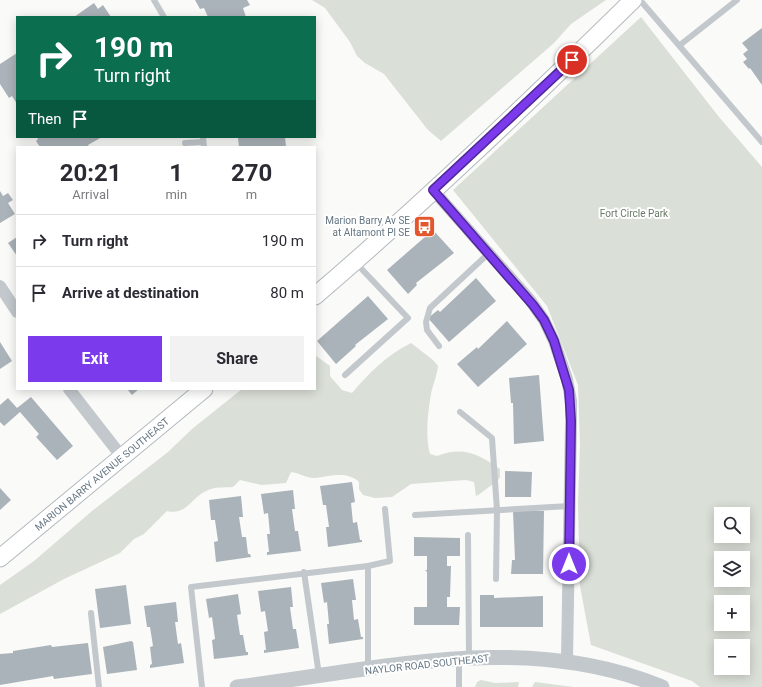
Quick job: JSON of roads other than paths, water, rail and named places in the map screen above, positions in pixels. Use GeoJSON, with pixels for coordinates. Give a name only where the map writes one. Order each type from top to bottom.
{"type":"FeatureCollection","features":[{"type":"Feature","properties":{"kind":"main road"},"geometry":{"type":"LineString","coordinates":[[316,295],[433,190],[562,70],[633,0]]}},
{"type":"Feature","properties":{"kind":"main road","name":"MARION BARRY AVENUE SOUTHEAST"},"geometry":{"type":"LineString","coordinates":[[0,558],[203,390]]}},
{"type":"Feature","properties":{"kind":"street"},"geometry":{"type":"LineString","coordinates":[[433,190],[489,253],[540,315],[552,336],[567,379],[571,406],[567,660]]}},
{"type":"Feature","properties":{"kind":"street"},"geometry":{"type":"LineString","coordinates":[[0,286],[16,310]]}},
{"type":"Feature","properties":{"kind":"street"},"geometry":{"type":"LineString","coordinates":[[70,390],[122,457]]}},
{"type":"Feature","properties":{"kind":"street","name":"NAYLOR ROAD SOUTHEAST"},"geometry":{"type":"LineString","coordinates":[[237,687],[368,669],[464,658],[506,656],[567,660],[622,673],[662,687]]}},
{"type":"Feature","properties":{"kind":"lane"},"geometry":{"type":"LineString","coordinates":[[154,0],[163,16]]}},
{"type":"Feature","properties":{"kind":"lane"},"geometry":{"type":"LineString","coordinates":[[640,0],[762,142]]}},
{"type":"Feature","properties":{"kind":"lane"},"geometry":{"type":"LineString","coordinates":[[680,45],[737,0]]}},
{"type":"Feature","properties":{"kind":"lane"},"geometry":{"type":"LineString","coordinates":[[185,143],[203,142]]}},
{"type":"Feature","properties":{"kind":"lane"},"geometry":{"type":"LineString","coordinates":[[439,346],[427,330],[426,322],[430,308],[489,253]]}},
{"type":"Feature","properties":{"kind":"lane"},"geometry":{"type":"LineString","coordinates":[[345,375],[408,318],[354,261]]}},
{"type":"Feature","properties":{"kind":"lane"},"geometry":{"type":"LineString","coordinates":[[460,412],[492,438],[497,510],[496,579]]}},
{"type":"Feature","properties":{"kind":"lane"},"geometry":{"type":"LineString","coordinates":[[415,515],[570,506]]}},
{"type":"Feature","properties":{"kind":"lane"},"geometry":{"type":"LineString","coordinates":[[202,687],[191,587],[304,572],[368,566],[390,561],[385,509]]}},
{"type":"Feature","properties":{"kind":"lane"},"geometry":{"type":"LineString","coordinates":[[459,687],[464,658],[468,535]]}},
{"type":"Feature","properties":{"kind":"lane"},"geometry":{"type":"LineString","coordinates":[[368,566],[368,669]]}},
{"type":"Feature","properties":{"kind":"lane"},"geometry":{"type":"LineString","coordinates":[[304,572],[320,676]]}},
{"type":"Feature","properties":{"kind":"lane"},"geometry":{"type":"LineString","coordinates":[[91,613],[99,687]]}},
{"type":"Feature","properties":{"kind":"place","name":"Marion Barry Av SE at Altamont Pl SE"},"geometry":{"type":"Point","coordinates":[425,226]}},
{"type":"Feature","properties":{"kind":"park label","name":"Fort Circle Park"},"geometry":{"type":"Point","coordinates":[634,213]}}]}
